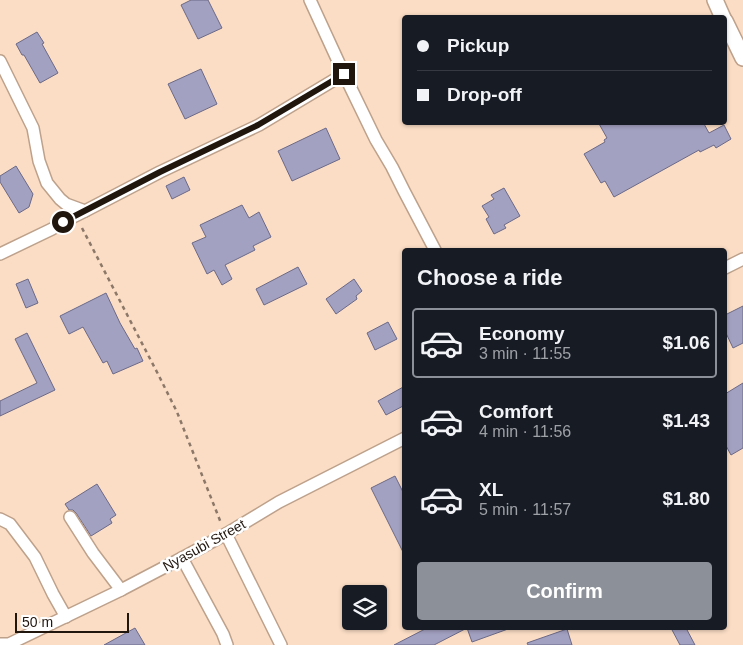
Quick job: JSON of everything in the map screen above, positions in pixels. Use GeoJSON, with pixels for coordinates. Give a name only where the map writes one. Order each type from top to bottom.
{"type":"FeatureCollection","features":[{"type":"Feature","properties":{"kind":"street"},"geometry":{"type":"LineString","coordinates":[[310,0],[376,140],[434,248]]}},
{"type":"Feature","properties":{"kind":"street"},"geometry":{"type":"LineString","coordinates":[[715,0],[722,15]]}},
{"type":"Feature","properties":{"kind":"street"},"geometry":{"type":"LineString","coordinates":[[727,25],[743,58]]}},
{"type":"Feature","properties":{"kind":"street"},"geometry":{"type":"LineString","coordinates":[[0,61],[32,128],[39,161],[47,183],[60,199],[80,213]]}},
{"type":"Feature","properties":{"kind":"street"},"geometry":{"type":"LineString","coordinates":[[0,254],[160,172],[258,125],[344,74]]}},
{"type":"Feature","properties":{"kind":"street"},"geometry":{"type":"LineString","coordinates":[[727,267],[743,259]]}},
{"type":"Feature","properties":{"kind":"street","name":"Nyasubi Street"},"geometry":{"type":"LineString","coordinates":[[0,644],[9,644],[122,590],[226,534],[279,502],[402,440]]}},
{"type":"Feature","properties":{"kind":"street"},"geometry":{"type":"LineString","coordinates":[[70,517],[93,553],[122,590]]}},
{"type":"Feature","properties":{"kind":"street"},"geometry":{"type":"LineString","coordinates":[[0,519],[10,524],[35,557],[66,617]]}},
{"type":"Feature","properties":{"kind":"street"},"geometry":{"type":"LineString","coordinates":[[226,534],[281,645]]}},
{"type":"Feature","properties":{"kind":"street"},"geometry":{"type":"LineString","coordinates":[[182,558],[223,634],[226,645]]}},
{"type":"Feature","properties":{"kind":"path"},"geometry":{"type":"LineString","coordinates":[[80,213],[160,376],[226,534]]}},
{"type":"Feature","properties":{"kind":"building"},"geometry":{"type":"Polygon","coordinates":[[[191,0],[208,0],[222,28],[198,39],[181,5],[191,0]]]}},
{"type":"Feature","properties":{"kind":"building"},"geometry":{"type":"Polygon","coordinates":[[[37,32],[58,73],[40,83],[16,44],[37,32]]]}},
{"type":"Feature","properties":{"kind":"building"},"geometry":{"type":"Polygon","coordinates":[[[201,69],[217,104],[185,119],[168,84],[201,69]]]}},
{"type":"Feature","properties":{"kind":"building"},"geometry":{"type":"Polygon","coordinates":[[[600,125],[705,125],[709,133],[724,125],[731,139],[716,148],[714,145],[700,152],[699,150],[614,197],[605,181],[601,183],[584,154],[605,142],[604,140],[607,138],[600,125]]]}},
{"type":"Feature","properties":{"kind":"building"},"geometry":{"type":"Polygon","coordinates":[[[326,128],[340,159],[292,181],[278,151],[326,128]]]}},
{"type":"Feature","properties":{"kind":"building"},"geometry":{"type":"Polygon","coordinates":[[[16,166],[33,194],[29,207],[19,213],[0,182],[0,176],[16,166]]]}},
{"type":"Feature","properties":{"kind":"building"},"geometry":{"type":"Polygon","coordinates":[[[184,177],[190,190],[172,199],[166,186],[184,177]]]}},
{"type":"Feature","properties":{"kind":"building"},"geometry":{"type":"Polygon","coordinates":[[[504,188],[520,216],[504,225],[506,228],[494,234],[486,219],[489,217],[482,206],[494,199],[491,195],[504,188]]]}},
{"type":"Feature","properties":{"kind":"building"},"geometry":{"type":"Polygon","coordinates":[[[242,205],[249,218],[259,212],[271,237],[253,246],[255,250],[225,265],[232,279],[222,285],[214,270],[207,274],[192,243],[206,237],[200,225],[242,205]]]}},
{"type":"Feature","properties":{"kind":"building"},"geometry":{"type":"Polygon","coordinates":[[[298,267],[307,284],[264,305],[256,289],[298,267]]]}},
{"type":"Feature","properties":{"kind":"building"},"geometry":{"type":"Polygon","coordinates":[[[28,279],[38,303],[26,308],[16,284],[28,279]]]}},
{"type":"Feature","properties":{"kind":"building"},"geometry":{"type":"Polygon","coordinates":[[[354,279],[362,291],[356,296],[357,299],[336,314],[326,299],[354,279]]]}},
{"type":"Feature","properties":{"kind":"building"},"geometry":{"type":"Polygon","coordinates":[[[106,293],[120,323],[135,349],[137,348],[143,361],[113,374],[107,361],[103,363],[83,327],[69,334],[60,316],[106,293]]]}},
{"type":"Feature","properties":{"kind":"building"},"geometry":{"type":"Polygon","coordinates":[[[743,306],[743,343],[733,348],[727,335],[727,314],[743,306]]]}},
{"type":"Feature","properties":{"kind":"building"},"geometry":{"type":"Polygon","coordinates":[[[388,322],[397,339],[375,350],[367,333],[388,322]]]}},
{"type":"Feature","properties":{"kind":"building"},"geometry":{"type":"Polygon","coordinates":[[[27,333],[55,390],[0,416],[0,401],[37,383],[15,339],[27,333]]]}},
{"type":"Feature","properties":{"kind":"building"},"geometry":{"type":"Polygon","coordinates":[[[743,383],[743,448],[731,455],[727,448],[727,393],[743,383]]]}},
{"type":"Feature","properties":{"kind":"building"},"geometry":{"type":"Polygon","coordinates":[[[402,388],[402,407],[386,415],[378,401],[402,388]]]}},
{"type":"Feature","properties":{"kind":"building"},"geometry":{"type":"Polygon","coordinates":[[[395,476],[402,490],[402,550],[371,488],[395,476]]]}},
{"type":"Feature","properties":{"kind":"building"},"geometry":{"type":"Polygon","coordinates":[[[97,484],[116,515],[110,519],[112,523],[91,536],[76,513],[73,510],[69,510],[65,504],[97,484]]]}},
{"type":"Feature","properties":{"kind":"building"},"geometry":{"type":"Polygon","coordinates":[[[135,628],[145,645],[104,645],[135,628]]]}},
{"type":"Feature","properties":{"kind":"building"},"geometry":{"type":"Polygon","coordinates":[[[423,630],[463,630],[434,645],[394,645],[423,630]]]}},
{"type":"Feature","properties":{"kind":"building"},"geometry":{"type":"Polygon","coordinates":[[[468,630],[505,630],[472,642],[468,630]]]}},
{"type":"Feature","properties":{"kind":"building"},"geometry":{"type":"Polygon","coordinates":[[[567,630],[572,645],[528,645],[527,643],[567,630]]]}},
{"type":"Feature","properties":{"kind":"building"},"geometry":{"type":"Polygon","coordinates":[[[672,630],[687,630],[695,645],[680,645],[672,630]]]}},
{"type":"Feature","properties":{"kind":"route"},"geometry":{"type":"LineString","coordinates":[[63,222],[160,172],[258,125],[344,74]]}}]}
